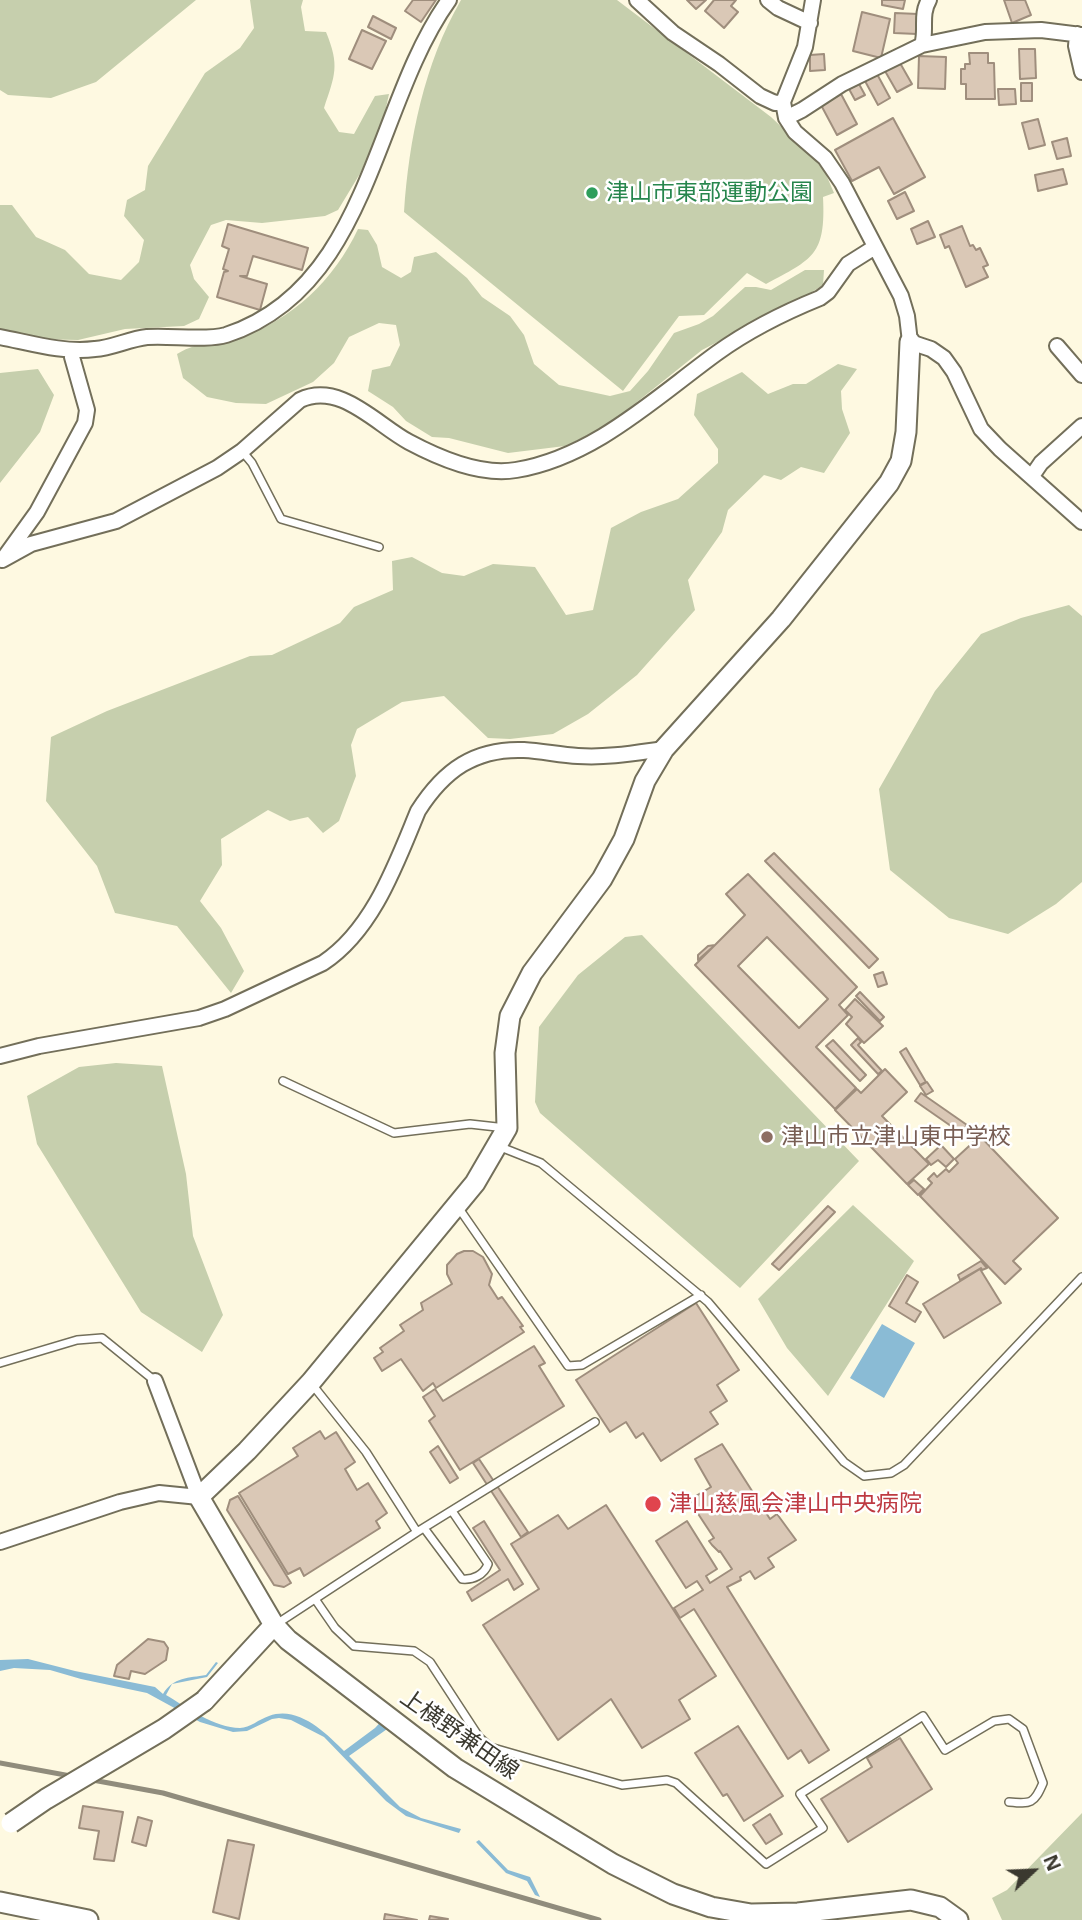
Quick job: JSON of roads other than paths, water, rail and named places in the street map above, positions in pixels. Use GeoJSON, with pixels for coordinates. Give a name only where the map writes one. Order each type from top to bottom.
{"type":"FeatureCollection","features":[{"type":"Feature","properties":{"kind":"street"},"geometry":{"type":"LineString","coordinates":[[0,337],[74,350],[96,349],[145,337],[223,336],[256,322],[294,295],[336,245],[371,172],[415,56],[449,0]]}},
{"type":"Feature","properties":{"kind":"street"},"geometry":{"type":"LineString","coordinates":[[637,0],[673,33],[760,96],[775,103],[783,102]]}},
{"type":"Feature","properties":{"kind":"street"},"geometry":{"type":"LineString","coordinates":[[768,0],[778,9],[810,23]]}},
{"type":"Feature","properties":{"kind":"street"},"geometry":{"type":"LineString","coordinates":[[0,1542],[120,1502],[159,1493],[199,1497],[247,1451],[311,1382],[475,1183],[507,1128],[505,1053],[510,1016],[532,973],[602,879],[624,839],[645,781],[664,749],[781,619],[889,483],[901,461],[906,432],[909,342],[907,316],[901,296],[842,183],[825,158],[795,132],[786,118],[783,102],[805,47],[813,0]]}},
{"type":"Feature","properties":{"kind":"street"},"geometry":{"type":"LineString","coordinates":[[922,45],[923,18],[929,0]]}},
{"type":"Feature","properties":{"kind":"street"},"geometry":{"type":"LineString","coordinates":[[786,118],[842,83],[922,45],[985,32],[1041,30],[1080,35],[1076,47],[1082,72]]}},
{"type":"Feature","properties":{"kind":"street"},"geometry":{"type":"LineString","coordinates":[[1,561],[31,544],[116,521],[217,468],[242,451],[300,400],[309,396],[338,399],[362,410],[408,441],[438,456],[472,467],[503,472],[558,458],[608,433],[762,323],[820,298],[828,292],[848,264],[875,247]]}},
{"type":"Feature","properties":{"kind":"street"},"geometry":{"type":"LineString","coordinates":[[909,342],[932,349],[944,358],[954,372],[981,429],[1082,522]]}},
{"type":"Feature","properties":{"kind":"street"},"geometry":{"type":"LineString","coordinates":[[1057,346],[1082,375]]}},
{"type":"Feature","properties":{"kind":"street"},"geometry":{"type":"LineString","coordinates":[[1,561],[37,512],[85,423],[87,410],[72,357],[74,350]]}},
{"type":"Feature","properties":{"kind":"street"},"geometry":{"type":"LineString","coordinates":[[1032,476],[1041,463],[1082,426]]}},
{"type":"Feature","properties":{"kind":"street"},"geometry":{"type":"LineString","coordinates":[[0,1056],[39,1045],[199,1018],[225,1009],[323,963],[337,954],[364,921],[428,796],[458,766],[471,758],[508,750],[603,756],[664,749]]}},
{"type":"Feature","properties":{"kind":"street"},"geometry":{"type":"LineString","coordinates":[[155,1381],[199,1497]]}},
{"type":"Feature","properties":{"kind":"street","name":"上横野兼田線"},"geometry":{"type":"LineString","coordinates":[[199,1497],[274,1625],[288,1640],[455,1768],[613,1864],[673,1894],[711,1906],[751,1914],[799,1913],[911,1900],[940,1907],[958,1920]]}},
{"type":"Feature","properties":{"kind":"street"},"geometry":{"type":"LineString","coordinates":[[6,1828],[46,1799],[164,1729],[204,1701],[274,1625]]}},
{"type":"Feature","properties":{"kind":"street"},"geometry":{"type":"LineString","coordinates":[[0,1902],[88,1920]]}},
{"type":"Feature","properties":{"kind":"lane"},"geometry":{"type":"LineString","coordinates":[[242,451],[252,463],[281,519],[379,547]]}},
{"type":"Feature","properties":{"kind":"lane"},"geometry":{"type":"LineString","coordinates":[[283,1081],[394,1133],[470,1124],[507,1128]]}},
{"type":"Feature","properties":{"kind":"lane"},"geometry":{"type":"LineString","coordinates":[[497,1145],[541,1163],[701,1295],[844,1462],[863,1476],[891,1473],[904,1465],[1082,1278]]}},
{"type":"Feature","properties":{"kind":"lane"},"geometry":{"type":"LineString","coordinates":[[457,1206],[568,1366],[582,1364],[701,1295]]}},
{"type":"Feature","properties":{"kind":"lane"},"geometry":{"type":"LineString","coordinates":[[0,1363],[77,1340],[102,1338],[155,1381]]}},
{"type":"Feature","properties":{"kind":"lane"},"geometry":{"type":"LineString","coordinates":[[311,1382],[366,1452],[420,1530],[461,1579],[472,1580],[486,1569],[488,1564],[452,1511]]}},
{"type":"Feature","properties":{"kind":"lane"},"geometry":{"type":"LineString","coordinates":[[274,1625],[420,1530],[595,1422]]}},
{"type":"Feature","properties":{"kind":"lane"},"geometry":{"type":"LineString","coordinates":[[315,1599],[335,1628],[354,1646],[414,1651],[430,1662],[479,1737],[490,1746],[622,1785],[667,1780],[676,1783],[766,1864],[823,1828],[800,1794],[923,1716],[946,1750],[994,1721],[1009,1719],[1023,1729],[1043,1783],[1037,1798],[1027,1803],[1009,1802]]}},
{"type":"Feature","properties":{"kind":"water"},"geometry":{"type":"Polygon","coordinates":[[[882,1324],[915,1343],[884,1398],[850,1378],[882,1324]]]}},
{"type":"Feature","properties":{"kind":"water"},"geometry":{"type":"Polygon","coordinates":[[[28,1659],[155,1687],[163,1694],[172,1684],[166,1695],[201,1716],[230,1727],[244,1728],[269,1716],[280,1714],[301,1717],[329,1736],[344,1751],[375,1728],[389,1713],[397,1722],[349,1756],[400,1807],[421,1818],[461,1829],[459,1833],[406,1816],[386,1801],[324,1737],[291,1720],[272,1719],[247,1731],[233,1732],[200,1722],[147,1693],[50,1670],[14,1668],[0,1671],[0,1660],[28,1659]]]}},
{"type":"Feature","properties":{"kind":"water"},"geometry":{"type":"Polygon","coordinates":[[[216,1662],[218,1663],[207,1677],[172,1684],[182,1679],[206,1675],[216,1662]]]}},
{"type":"Feature","properties":{"kind":"water"},"geometry":{"type":"Polygon","coordinates":[[[479,1840],[508,1870],[530,1877],[540,1897],[535,1895],[527,1881],[506,1873],[476,1842],[479,1840]]]}},
{"type":"Feature","properties":{"kind":"railway"},"geometry":{"type":"LineString","coordinates":[[0,1763],[163,1793],[599,1920]]}},
{"type":"Feature","properties":{"kind":"place","name":"津山市東部運動公園"},"geometry":{"type":"Point","coordinates":[592,193]}},
{"type":"Feature","properties":{"kind":"place","name":"津山市立津山東中学校"},"geometry":{"type":"Point","coordinates":[767,1137]}},
{"type":"Feature","properties":{"kind":"place","name":"津山慈風会津山中央病院"},"geometry":{"type":"Point","coordinates":[653,1504]}}]}
